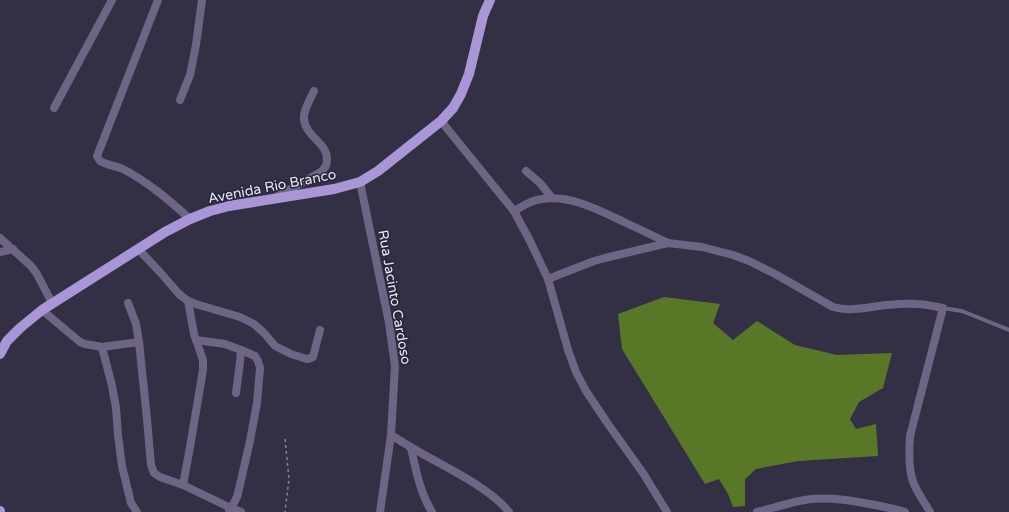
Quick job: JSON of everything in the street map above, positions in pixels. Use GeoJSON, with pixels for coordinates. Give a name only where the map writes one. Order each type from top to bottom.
{"type":"FeatureCollection","features":[{"type":"Feature","properties":{"kind":"main road","name":"Avenida Rio Branco"},"geometry":{"type":"LineString","coordinates":[[0,354],[4,339],[42,310],[165,232],[190,219],[210,211],[229,206],[334,190],[360,182],[378,171],[441,121],[453,108],[461,94],[469,74],[483,16],[490,0]]}},
{"type":"Feature","properties":{"kind":"street"},"geometry":{"type":"LineString","coordinates":[[54,108],[112,0]]}},
{"type":"Feature","properties":{"kind":"street"},"geometry":{"type":"LineString","coordinates":[[158,0],[97,156],[100,161],[122,169],[149,184],[190,219]]}},
{"type":"Feature","properties":{"kind":"street"},"geometry":{"type":"LineString","coordinates":[[180,100],[190,75],[202,0]]}},
{"type":"Feature","properties":{"kind":"street"},"geometry":{"type":"LineString","coordinates":[[272,200],[319,173],[326,167],[327,161],[323,146],[308,130],[304,122],[305,112],[314,91]]}},
{"type":"Feature","properties":{"kind":"street"},"geometry":{"type":"LineString","coordinates":[[441,121],[514,211],[548,279],[572,362],[586,392],[643,473],[666,512]]}},
{"type":"Feature","properties":{"kind":"street"},"geometry":{"type":"LineString","coordinates":[[526,171],[540,183],[552,198]]}},
{"type":"Feature","properties":{"kind":"street","name":"Rua Jacinto Cardoso"},"geometry":{"type":"LineString","coordinates":[[360,182],[389,323],[394,356],[395,378],[391,435],[380,512]]}},
{"type":"Feature","properties":{"kind":"street"},"geometry":{"type":"LineString","coordinates":[[514,211],[534,200],[552,198],[563,199],[598,210],[668,243]]}},
{"type":"Feature","properties":{"kind":"street"},"geometry":{"type":"LineString","coordinates":[[0,238],[31,266],[52,303]]}},
{"type":"Feature","properties":{"kind":"street"},"geometry":{"type":"LineString","coordinates":[[548,279],[594,261],[668,243],[685,244],[733,255],[749,261],[833,307],[842,310],[884,305],[909,304],[943,308],[910,436],[909,448],[914,483],[930,512]]}},
{"type":"Feature","properties":{"kind":"street"},"geometry":{"type":"LineString","coordinates":[[0,252],[13,249]]}},
{"type":"Feature","properties":{"kind":"street"},"geometry":{"type":"LineString","coordinates":[[138,250],[188,301],[240,317],[254,324],[272,343],[298,357],[307,359],[313,357],[320,330]]}},
{"type":"Feature","properties":{"kind":"street"},"geometry":{"type":"LineString","coordinates":[[182,485],[203,375],[203,360],[196,340],[188,301]]}},
{"type":"Feature","properties":{"kind":"street"},"geometry":{"type":"LineString","coordinates":[[128,302],[136,324],[152,470],[160,477],[182,485],[230,510],[241,512]]}},
{"type":"Feature","properties":{"kind":"street"},"geometry":{"type":"LineString","coordinates":[[42,310],[80,342],[90,346],[102,347],[138,342]]}},
{"type":"Feature","properties":{"kind":"street"},"geometry":{"type":"LineString","coordinates":[[196,340],[224,344],[255,356],[260,368],[257,403],[250,442],[237,497],[230,510]]}},
{"type":"Feature","properties":{"kind":"street"},"geometry":{"type":"LineString","coordinates":[[102,347],[116,408],[122,466],[131,503],[137,512]]}},
{"type":"Feature","properties":{"kind":"street"},"geometry":{"type":"LineString","coordinates":[[236,393],[241,350]]}},
{"type":"Feature","properties":{"kind":"street"},"geometry":{"type":"LineString","coordinates":[[391,435],[490,494],[509,512]]}},
{"type":"Feature","properties":{"kind":"street"},"geometry":{"type":"LineString","coordinates":[[411,448],[418,480],[426,502],[432,512]]}},
{"type":"Feature","properties":{"kind":"street"},"geometry":{"type":"LineString","coordinates":[[757,512],[810,499],[847,500],[905,512]]}},
{"type":"Feature","properties":{"kind":"lane"},"geometry":{"type":"LineString","coordinates":[[943,308],[967,313],[1009,330]]}},
{"type":"Feature","properties":{"kind":"path"},"geometry":{"type":"LineString","coordinates":[[285,439],[289,478],[285,512]]}},
{"type":"Feature","properties":{"kind":"green space"},"geometry":{"type":"Polygon","coordinates":[[[664,297],[720,304],[713,323],[733,340],[757,321],[795,345],[837,355],[892,353],[883,388],[859,402],[850,419],[856,429],[876,424],[878,456],[798,461],[756,469],[745,479],[745,506],[733,507],[728,494],[719,479],[705,484],[622,349],[618,314],[664,297]]]}}]}
